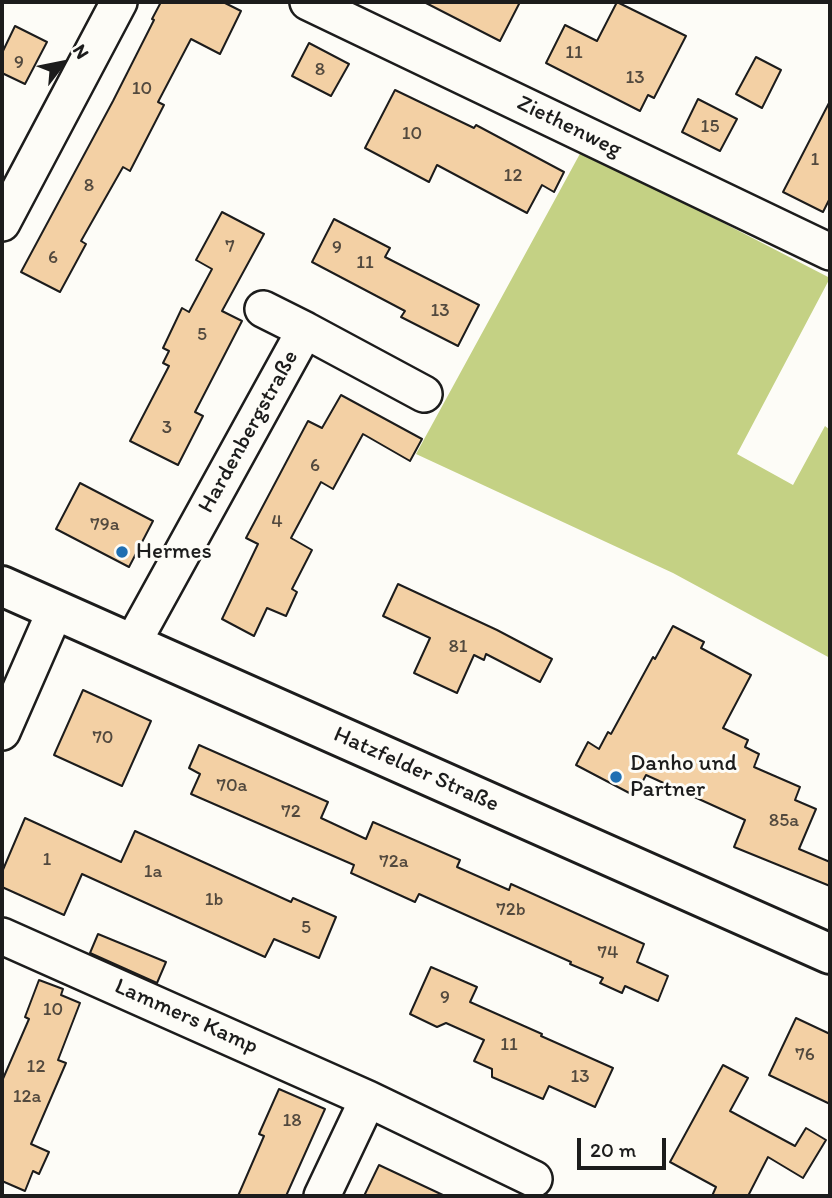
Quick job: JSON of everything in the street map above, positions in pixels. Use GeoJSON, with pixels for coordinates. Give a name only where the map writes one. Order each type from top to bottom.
{"type":"FeatureCollection","features":[{"type":"Feature","properties":{"kind":"street"},"geometry":{"type":"LineString","coordinates":[[2,223],[119,2]]}},
{"type":"Feature","properties":{"kind":"street","name":"Ziethenweg"},"geometry":{"type":"LineString","coordinates":[[308,2],[830,252]]}},
{"type":"Feature","properties":{"kind":"street","name":"Hardenbergstraße"},"geometry":{"type":"LineString","coordinates":[[263,309],[424,394]]}},
{"type":"Feature","properties":{"kind":"street","name":"Hardenbergstraße"},"geometry":{"type":"LineString","coordinates":[[132,644],[305,330]]}},
{"type":"Feature","properties":{"kind":"street","name":"Hatzfelder Straße"},"geometry":{"type":"LineString","coordinates":[[2,586],[830,954]]}},
{"type":"Feature","properties":{"kind":"street"},"geometry":{"type":"LineString","coordinates":[[2,732],[55,611]]}},
{"type":"Feature","properties":{"kind":"street","name":"Lammers Kamp"},"geometry":{"type":"LineString","coordinates":[[2,938],[368,1099],[534,1179]]}},
{"type":"Feature","properties":{"kind":"street"},"geometry":{"type":"LineString","coordinates":[[322,1196],[368,1099]]}},
{"type":"Feature","properties":{"kind":"green space"},"geometry":{"type":"Polygon","coordinates":[[[582,150],[830,278],[737,454],[793,485],[825,426],[830,430],[830,658],[673,573],[416,454],[582,150]]]}},
{"type":"Feature","properties":{"kind":"building"},"geometry":{"type":"Polygon","coordinates":[[[161,2],[223,2],[241,11],[220,54],[191,39],[158,102],[164,105],[130,171],[123,167],[81,241],[86,244],[60,292],[21,272],[113,101],[161,2]]]}},
{"type":"Feature","properties":{"kind":"building"},"geometry":{"type":"Polygon","coordinates":[[[424,2],[520,2],[500,41],[424,2]]]}},
{"type":"Feature","properties":{"kind":"building"},"geometry":{"type":"Polygon","coordinates":[[[617,2],[686,36],[654,98],[648,95],[640,111],[546,63],[565,25],[597,41],[617,2]]]}},
{"type":"Feature","properties":{"kind":"building"},"geometry":{"type":"Polygon","coordinates":[[[15,26],[47,42],[25,84],[2,73],[2,53],[15,26]]]}},
{"type":"Feature","properties":{"kind":"building"},"geometry":{"type":"Polygon","coordinates":[[[309,43],[349,64],[331,96],[292,76],[309,43]]]}},
{"type":"Feature","properties":{"kind":"building"},"geometry":{"type":"Polygon","coordinates":[[[756,57],[781,70],[762,108],[736,94],[756,57]]]}},
{"type":"Feature","properties":{"kind":"building"},"geometry":{"type":"Polygon","coordinates":[[[395,90],[474,128],[476,125],[564,172],[554,192],[542,185],[527,213],[437,165],[429,182],[365,148],[395,90]]]}},
{"type":"Feature","properties":{"kind":"building"},"geometry":{"type":"Polygon","coordinates":[[[698,99],[737,119],[720,151],[682,132],[698,99]]]}},
{"type":"Feature","properties":{"kind":"building"},"geometry":{"type":"Polygon","coordinates":[[[830,101],[830,198],[823,212],[783,192],[830,101]]]}},
{"type":"Feature","properties":{"kind":"building"},"geometry":{"type":"Polygon","coordinates":[[[222,212],[264,234],[222,311],[242,321],[195,412],[203,416],[178,465],[130,441],[169,366],[163,363],[169,351],[163,348],[182,308],[189,312],[212,269],[196,260],[222,212]]]}},
{"type":"Feature","properties":{"kind":"building"},"geometry":{"type":"Polygon","coordinates":[[[334,219],[390,248],[385,257],[479,305],[458,346],[401,317],[405,311],[312,262],[334,219]]]}},
{"type":"Feature","properties":{"kind":"building"},"geometry":{"type":"Polygon","coordinates":[[[341,395],[422,439],[410,461],[363,434],[333,489],[321,482],[291,538],[312,550],[292,589],[297,592],[286,616],[267,608],[254,636],[222,619],[258,544],[246,538],[308,421],[322,428],[341,395]]]}},
{"type":"Feature","properties":{"kind":"building"},"geometry":{"type":"Polygon","coordinates":[[[80,483],[153,521],[129,567],[56,529],[80,483]]]}},
{"type":"Feature","properties":{"kind":"building"},"geometry":{"type":"Polygon","coordinates":[[[398,584],[552,659],[540,682],[486,654],[484,660],[474,655],[457,693],[414,673],[430,638],[383,616],[398,584]]]}},
{"type":"Feature","properties":{"kind":"building"},"geometry":{"type":"Polygon","coordinates":[[[673,626],[704,642],[701,648],[751,675],[723,728],[748,740],[745,747],[759,754],[754,767],[800,787],[795,800],[816,809],[799,849],[830,862],[830,886],[734,847],[745,820],[646,775],[635,796],[576,765],[588,742],[599,749],[608,732],[611,734],[673,626]]]}},
{"type":"Feature","properties":{"kind":"building"},"geometry":{"type":"Polygon","coordinates":[[[83,690],[151,721],[122,786],[54,755],[83,690]]]}},
{"type":"Feature","properties":{"kind":"building"},"geometry":{"type":"Polygon","coordinates":[[[199,745],[328,802],[321,818],[366,839],[373,822],[460,860],[457,867],[509,890],[511,884],[644,944],[637,962],[668,976],[658,1001],[625,986],[622,993],[600,983],[603,978],[570,964],[571,962],[419,894],[415,902],[351,873],[354,865],[191,794],[200,774],[189,768],[199,745]]]}},
{"type":"Feature","properties":{"kind":"building"},"geometry":{"type":"Polygon","coordinates":[[[25,818],[121,862],[135,831],[291,902],[293,898],[336,917],[319,958],[274,939],[265,957],[82,874],[64,915],[2,887],[2,872],[25,818]]]}},
{"type":"Feature","properties":{"kind":"building"},"geometry":{"type":"Polygon","coordinates":[[[98,934],[166,962],[157,983],[90,953],[98,934]]]}},
{"type":"Feature","properties":{"kind":"building"},"geometry":{"type":"Polygon","coordinates":[[[431,967],[477,987],[470,1002],[613,1068],[595,1107],[549,1086],[543,1099],[492,1077],[492,1069],[474,1061],[484,1040],[446,1023],[437,1027],[410,1014],[431,967]]]}},
{"type":"Feature","properties":{"kind":"building"},"geometry":{"type":"Polygon","coordinates":[[[39,980],[63,989],[61,995],[80,1003],[58,1060],[66,1063],[31,1144],[49,1152],[39,1174],[33,1171],[25,1191],[2,1181],[2,1081],[29,1019],[25,1017],[39,980]]]}},
{"type":"Feature","properties":{"kind":"building"},"geometry":{"type":"Polygon","coordinates":[[[796,1018],[830,1034],[830,1104],[769,1075],[796,1018]]]}},
{"type":"Feature","properties":{"kind":"building"},"geometry":{"type":"Polygon","coordinates":[[[723,1065],[748,1078],[730,1111],[795,1146],[806,1128],[826,1140],[803,1178],[768,1157],[748,1196],[712,1196],[716,1187],[670,1162],[723,1065]]]}},
{"type":"Feature","properties":{"kind":"building"},"geometry":{"type":"Polygon","coordinates":[[[279,1089],[325,1109],[286,1196],[238,1196],[264,1136],[259,1134],[279,1089]]]}},
{"type":"Feature","properties":{"kind":"building"},"geometry":{"type":"Polygon","coordinates":[[[379,1165],[445,1196],[364,1196],[379,1165]]]}},
{"type":"Feature","properties":{"kind":"place","name":"Hermes"},"geometry":{"type":"Point","coordinates":[122,552]}},
{"type":"Feature","properties":{"kind":"place","name":"Danho und Partner"},"geometry":{"type":"Point","coordinates":[616,777]}}]}
